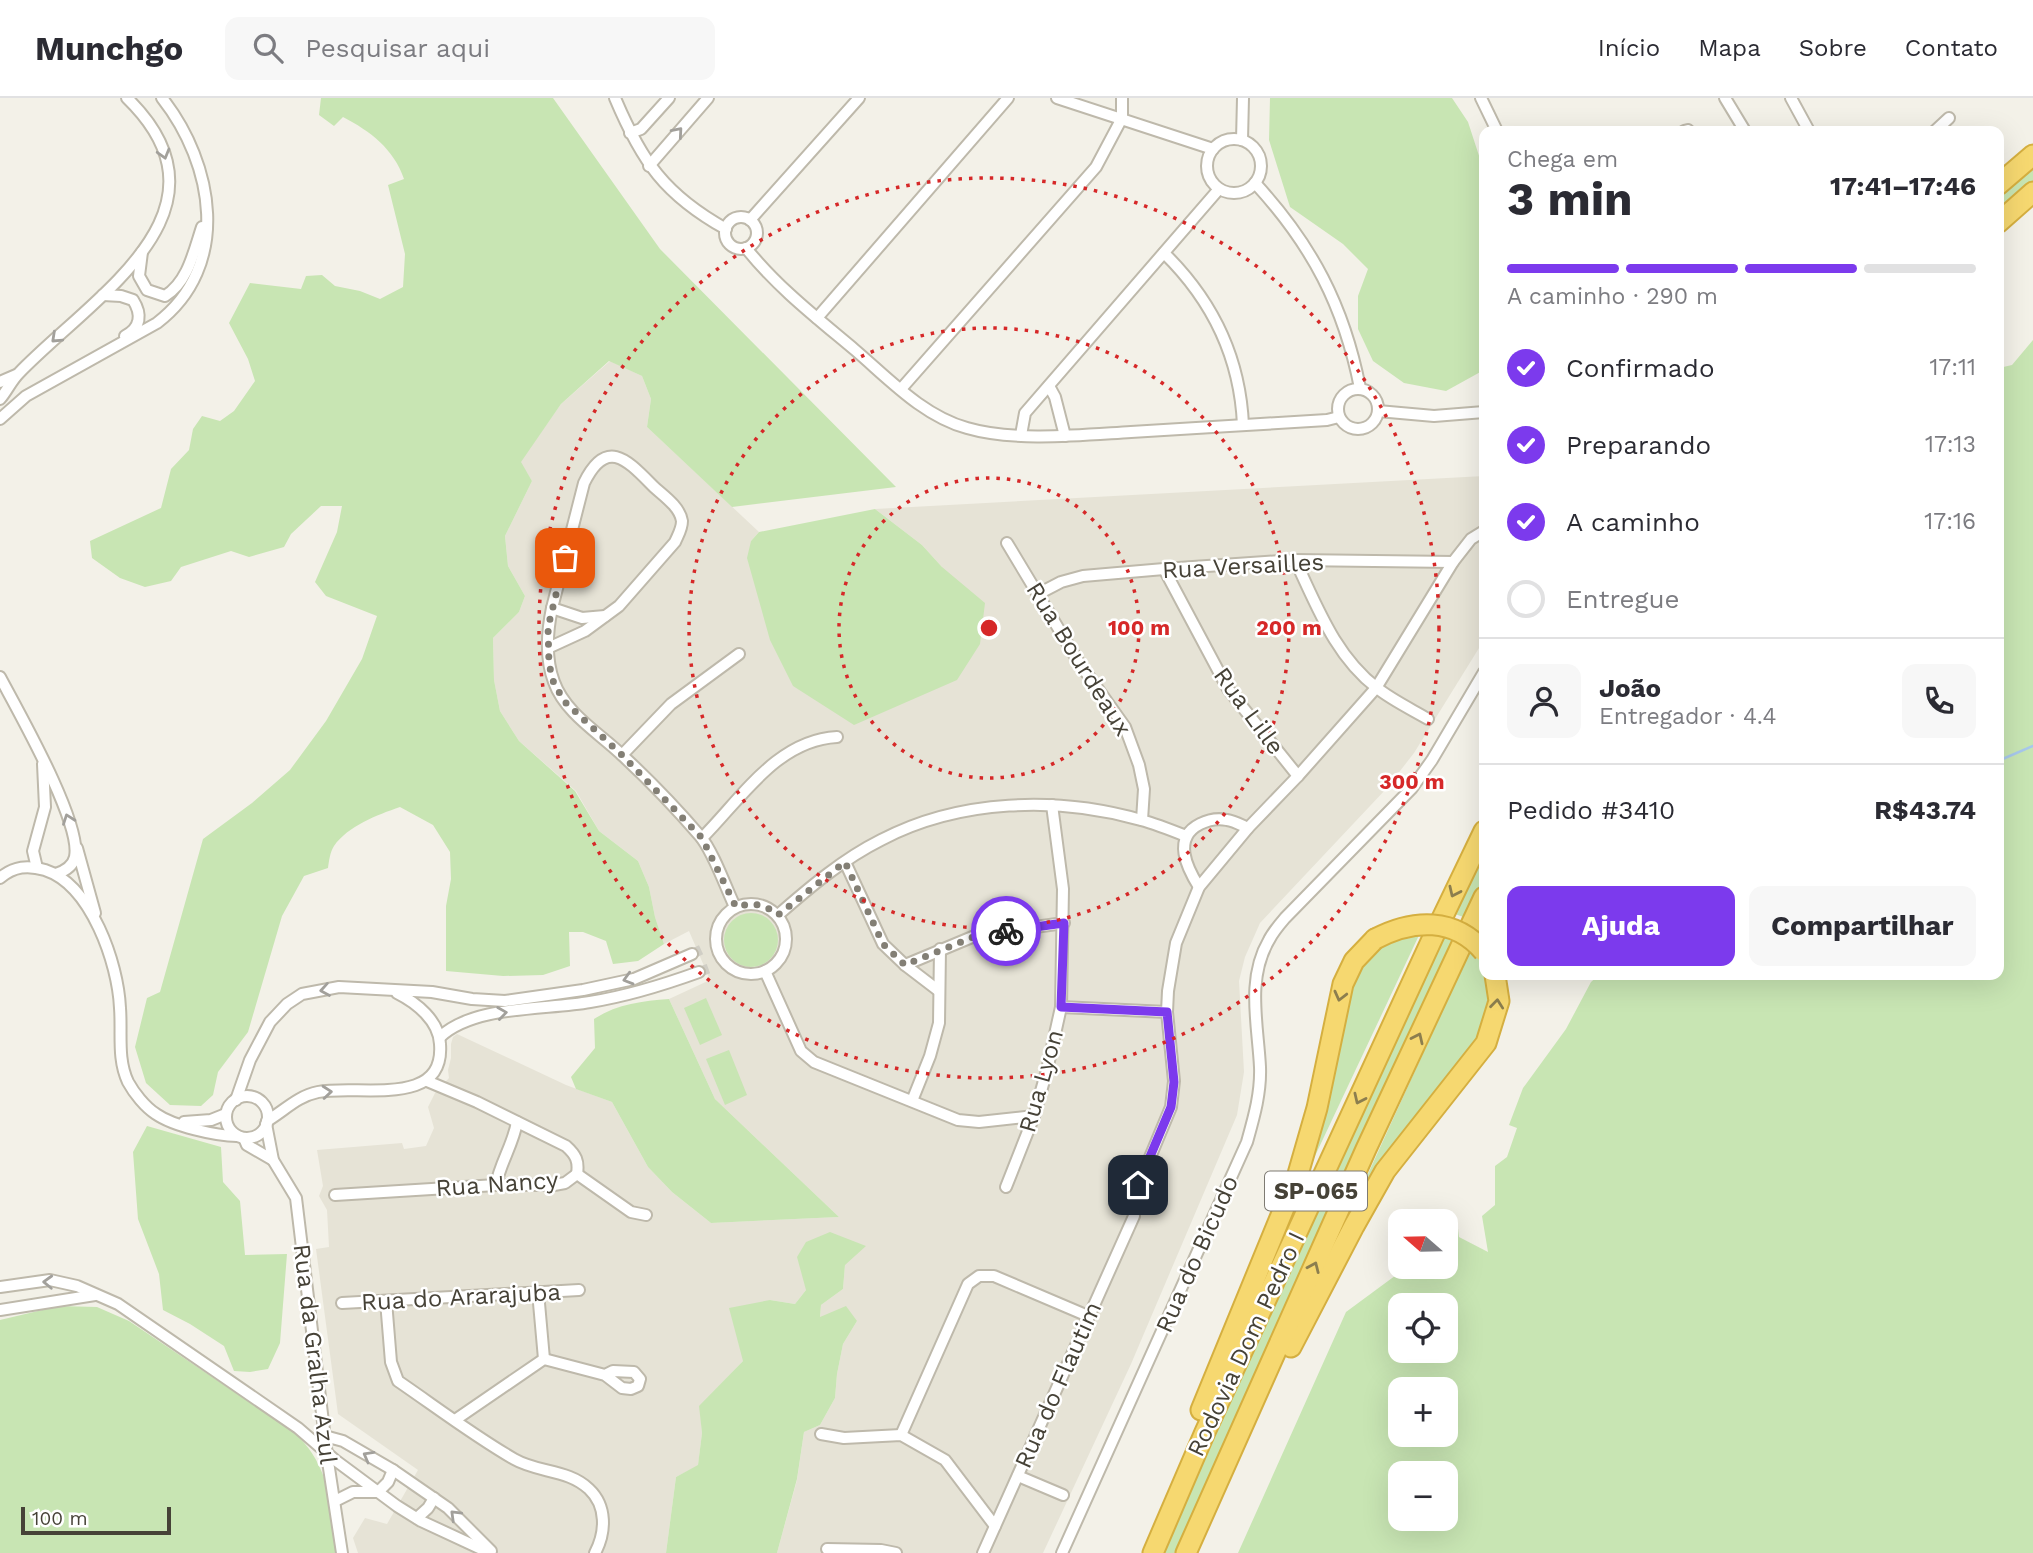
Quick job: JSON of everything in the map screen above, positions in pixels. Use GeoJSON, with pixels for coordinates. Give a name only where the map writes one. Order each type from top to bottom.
{"type":"FeatureCollection","features":[{"type":"Feature","properties":{"kind":"highway"},"geometry":{"type":"LineString","coordinates":[[2004,180],[2033,155]]}},
{"type":"Feature","properties":{"kind":"highway"},"geometry":{"type":"LineString","coordinates":[[2004,218],[2033,192]]}},
{"type":"Feature","properties":{"kind":"highway","name":"Rodovia Dom Pedro I"},"geometry":{"type":"LineString","coordinates":[[1151,1553],[1479,841]]}},
{"type":"Feature","properties":{"kind":"highway","name":"Rodovia Dom Pedro I"},"geometry":{"type":"LineString","coordinates":[[1186,1553],[1366,1149],[1479,908]]}},
{"type":"Feature","properties":{"kind":"highway"},"geometry":{"type":"LineString","coordinates":[[1151,1553],[1173,1477],[1298,1174],[1317,1108],[1343,984],[1354,961],[1375,939],[1408,925],[1442,925],[1471,938],[1479,947]]}},
{"type":"Feature","properties":{"kind":"highway"},"geometry":{"type":"LineString","coordinates":[[1197,1528],[1375,1187],[1405,1144],[1486,1043],[1499,1001],[1496,980]]}},
{"type":"Feature","properties":{"kind":"street"},"geometry":{"type":"LineString","coordinates":[[0,399],[16,375],[103,295],[142,252],[158,228],[166,208],[169,171],[158,136],[144,115],[127,98]]}},
{"type":"Feature","properties":{"kind":"street"},"geometry":{"type":"LineString","coordinates":[[0,419],[26,396],[143,332],[166,316],[188,286],[204,248],[208,206],[204,179],[195,153],[162,98]]}},
{"type":"Feature","properties":{"kind":"street"},"geometry":{"type":"LineString","coordinates":[[615,98],[630,133],[649,166],[687,204],[726,229],[729,243],[737,248],[746,248],[756,238],[756,228],[750,220],[736,218],[726,229]]}},
{"type":"Feature","properties":{"kind":"street"},"geometry":{"type":"LineString","coordinates":[[630,133],[641,129],[669,98]]}},
{"type":"Feature","properties":{"kind":"street"},"geometry":{"type":"LineString","coordinates":[[649,166],[708,98]]}},
{"type":"Feature","properties":{"kind":"street"},"geometry":{"type":"LineString","coordinates":[[750,220],[859,98]]}},
{"type":"Feature","properties":{"kind":"street"},"geometry":{"type":"LineString","coordinates":[[817,318],[1008,98]]}},
{"type":"Feature","properties":{"kind":"street"},"geometry":{"type":"LineString","coordinates":[[1057,98],[1213,149]]}},
{"type":"Feature","properties":{"kind":"street"},"geometry":{"type":"LineString","coordinates":[[901,389],[1096,167],[1122,118],[1122,98]]}},
{"type":"Feature","properties":{"kind":"street"},"geometry":{"type":"LineString","coordinates":[[1242,140],[1243,98]]}},
{"type":"Feature","properties":{"kind":"street"},"geometry":{"type":"LineString","coordinates":[[1725,98],[1742,126]]}},
{"type":"Feature","properties":{"kind":"street"},"geometry":{"type":"LineString","coordinates":[[1791,98],[1806,126]]}},
{"type":"Feature","properties":{"kind":"street"},"geometry":{"type":"LineString","coordinates":[[1483,99],[1495,126]]}},
{"type":"Feature","properties":{"kind":"street"},"geometry":{"type":"LineString","coordinates":[[1940,126],[1949,118]]}},
{"type":"Feature","properties":{"kind":"street"},"geometry":{"type":"LineString","coordinates":[[1229,139],[1242,140],[1253,147],[1260,158],[1261,171],[1255,183],[1238,193],[1219,189],[1210,180],[1206,167],[1213,149],[1229,139]]}},
{"type":"Feature","properties":{"kind":"street"},"geometry":{"type":"LineString","coordinates":[[1255,183],[1296,231],[1321,272],[1349,340],[1360,388]]}},
{"type":"Feature","properties":{"kind":"street"},"geometry":{"type":"LineString","coordinates":[[1021,435],[1025,413],[1219,189]]}},
{"type":"Feature","properties":{"kind":"street"},"geometry":{"type":"LineString","coordinates":[[142,252],[139,276],[147,290],[165,296],[176,289],[193,257],[208,206]]}},
{"type":"Feature","properties":{"kind":"street"},"geometry":{"type":"LineString","coordinates":[[746,248],[765,270],[817,318],[901,389],[928,411],[958,426],[995,434],[1065,436],[1327,420],[1339,417]]}},
{"type":"Feature","properties":{"kind":"street"},"geometry":{"type":"LineString","coordinates":[[1164,253],[1195,287],[1220,327],[1237,375],[1243,425]]}},
{"type":"Feature","properties":{"kind":"street"},"geometry":{"type":"LineString","coordinates":[[79,366],[134,331],[139,319],[138,307],[133,300],[103,295]]}},
{"type":"Feature","properties":{"kind":"street"},"geometry":{"type":"LineString","coordinates":[[0,382],[16,375]]}},
{"type":"Feature","properties":{"kind":"street"},"geometry":{"type":"LineString","coordinates":[[1049,386],[1055,397],[1065,436]]}},
{"type":"Feature","properties":{"kind":"street"},"geometry":{"type":"LineString","coordinates":[[1360,388],[1374,396],[1378,411],[1375,421],[1361,429],[1346,425],[1339,417],[1338,407],[1341,397],[1350,390],[1360,388]]}},
{"type":"Feature","properties":{"kind":"street"},"geometry":{"type":"LineString","coordinates":[[1378,411],[1434,416],[1479,412]]}},
{"type":"Feature","properties":{"kind":"street"},"geometry":{"type":"LineString","coordinates":[[548,648],[584,631],[619,607],[675,542],[680,531],[682,520],[676,508],[625,459],[608,457],[593,464],[584,483],[552,608],[548,648],[549,664],[554,684],[566,703],[622,755],[702,838],[736,907]]}},
{"type":"Feature","properties":{"kind":"street"},"geometry":{"type":"LineString","coordinates":[[1138,1185],[1171,1107],[1174,1082],[1167,1012],[1168,991],[1176,943],[1199,887],[1248,828],[1376,688],[1453,562],[1471,539],[1479,534]]}},
{"type":"Feature","properties":{"kind":"street","name":"Rua Bourdeaux"},"geometry":{"type":"LineString","coordinates":[[1007,543],[1078,661],[1125,727],[1139,765],[1144,789],[1142,820]]}},
{"type":"Feature","properties":{"kind":"street"},"geometry":{"type":"LineString","coordinates":[[1294,561],[1335,642],[1346,658],[1376,688],[1428,719]]}},
{"type":"Feature","properties":{"kind":"street","name":"Rua Versailles"},"geometry":{"type":"LineString","coordinates":[[1038,594],[1060,582],[1083,576],[1164,569],[1294,561],[1453,562]]}},
{"type":"Feature","properties":{"kind":"street","name":"Rua Lille"},"geometry":{"type":"LineString","coordinates":[[1164,569],[1228,689],[1298,776]]}},
{"type":"Feature","properties":{"kind":"street"},"geometry":{"type":"LineString","coordinates":[[552,608],[582,618],[607,615]]}},
{"type":"Feature","properties":{"kind":"street"},"geometry":{"type":"LineString","coordinates":[[622,755],[671,705],[739,654]]}},
{"type":"Feature","properties":{"kind":"street"},"geometry":{"type":"LineString","coordinates":[[0,677],[42,758],[75,841],[115,979],[120,1005],[120,1056],[128,1081],[144,1103],[157,1115],[218,1136],[258,1135],[267,1122],[295,1100],[319,1092],[405,1089],[427,1081],[438,1069],[441,1056],[440,1037],[425,1013],[393,990]]}},
{"type":"Feature","properties":{"kind":"street","name":"Rua do Bicudo"},"geometry":{"type":"LineString","coordinates":[[1062,1553],[1247,1142],[1258,1103],[1254,1001],[1258,971],[1268,941],[1285,918],[1412,788],[1432,760],[1479,680]]}},
{"type":"Feature","properties":{"kind":"street"},"geometry":{"type":"LineString","coordinates":[[702,838],[770,766],[796,748],[818,738],[837,737]]}},
{"type":"Feature","properties":{"kind":"street"},"geometry":{"type":"LineString","coordinates":[[37,868],[33,850],[45,807],[42,758]]}},
{"type":"Feature","properties":{"kind":"street"},"geometry":{"type":"LineString","coordinates":[[778,915],[845,862],[880,840],[939,817],[986,807],[1052,806],[1097,810],[1142,820],[1186,836]]}},
{"type":"Feature","properties":{"kind":"street","name":"Rua Lyon"},"geometry":{"type":"LineString","coordinates":[[1006,1187],[1034,1116],[1061,1007],[1063,889],[1052,806]]}},
{"type":"Feature","properties":{"kind":"street"},"geometry":{"type":"LineString","coordinates":[[1199,887],[1188,870],[1183,853],[1186,836],[1195,826],[1209,820],[1226,819],[1248,828]]}},
{"type":"Feature","properties":{"kind":"street"},"geometry":{"type":"LineString","coordinates":[[56,874],[71,865],[75,858],[75,841]]}},
{"type":"Feature","properties":{"kind":"street"},"geometry":{"type":"LineString","coordinates":[[845,862],[883,944],[939,991]]}},
{"type":"Feature","properties":{"kind":"street"},"geometry":{"type":"LineString","coordinates":[[0,877],[19,867],[37,868],[56,874],[80,896],[98,923]]}},
{"type":"Feature","properties":{"kind":"street"},"geometry":{"type":"LineString","coordinates":[[758,904],[778,915],[786,930],[786,946],[779,961],[757,974],[740,972],[725,963],[716,942],[720,922],[736,907],[758,904]]}},
{"type":"Feature","properties":{"kind":"street"},"geometry":{"type":"LineString","coordinates":[[905,965],[978,935],[1064,923]]}},
{"type":"Feature","properties":{"kind":"street"},"geometry":{"type":"LineString","coordinates":[[705,948],[716,942]]}},
{"type":"Feature","properties":{"kind":"street"},"geometry":{"type":"LineString","coordinates":[[912,1101],[930,1056],[939,1023],[940,949]]}},
{"type":"Feature","properties":{"kind":"street"},"geometry":{"type":"LineString","coordinates":[[236,1100],[246,1070],[270,1022],[287,1004],[302,994],[339,987],[505,1001],[583,990],[634,979],[692,954]]}},
{"type":"Feature","properties":{"kind":"street"},"geometry":{"type":"LineString","coordinates":[[713,967],[725,963]]}},
{"type":"Feature","properties":{"kind":"street"},"geometry":{"type":"LineString","coordinates":[[765,971],[801,1051],[814,1062],[958,1120],[979,1122],[1034,1116]]}},
{"type":"Feature","properties":{"kind":"street"},"geometry":{"type":"LineString","coordinates":[[440,1037],[460,1023],[479,1017],[590,1002],[648,990],[699,972]]}},
{"type":"Feature","properties":{"kind":"street"},"geometry":{"type":"LineString","coordinates":[[1061,1007],[1167,1012]]}},
{"type":"Feature","properties":{"kind":"street"},"geometry":{"type":"LineString","coordinates":[[427,1081],[477,1101],[566,1146],[578,1162],[577,1174]]}},
{"type":"Feature","properties":{"kind":"street"},"geometry":{"type":"LineString","coordinates":[[241,1137],[228,1127],[226,1115],[236,1100],[248,1097],[256,1099],[263,1104],[267,1112],[267,1122]]}},
{"type":"Feature","properties":{"kind":"street"},"geometry":{"type":"LineString","coordinates":[[178,1122],[211,1120],[226,1115]]}},
{"type":"Feature","properties":{"kind":"street","name":"Rua da Gralha Azul"},"geometry":{"type":"LineString","coordinates":[[267,1122],[273,1160],[296,1198],[342,1553]]}},
{"type":"Feature","properties":{"kind":"street"},"geometry":{"type":"LineString","coordinates":[[496,1185],[499,1168],[513,1142],[517,1122]]}},
{"type":"Feature","properties":{"kind":"street","name":"Rua da Gralha Azul"},"geometry":{"type":"LineString","coordinates":[[241,1137],[247,1144],[273,1160]]}},
{"type":"Feature","properties":{"kind":"street","name":"Rua Nancy"},"geometry":{"type":"LineString","coordinates":[[335,1195],[496,1185],[554,1185],[565,1183],[577,1174],[631,1212],[646,1215]]}},
{"type":"Feature","properties":{"kind":"street","name":"Rua do Flautim"},"geometry":{"type":"LineString","coordinates":[[983,1553],[1134,1216]]}},
{"type":"Feature","properties":{"kind":"street"},"geometry":{"type":"LineString","coordinates":[[901,1435],[968,1284],[979,1276],[994,1276],[1088,1316]]}},
{"type":"Feature","properties":{"kind":"street"},"geometry":{"type":"LineString","coordinates":[[0,1287],[50,1280],[76,1286],[118,1304],[299,1429],[378,1492],[416,1518],[491,1553]]}},
{"type":"Feature","properties":{"kind":"street","name":"Rua do Ararajuba"},"geometry":{"type":"LineString","coordinates":[[342,1303],[579,1290]]}},
{"type":"Feature","properties":{"kind":"street"},"geometry":{"type":"LineString","coordinates":[[538,1292],[544,1359]]}},
{"type":"Feature","properties":{"kind":"street"},"geometry":{"type":"LineString","coordinates":[[0,1310],[95,1295]]}},
{"type":"Feature","properties":{"kind":"street"},"geometry":{"type":"LineString","coordinates":[[386,1301],[391,1362],[398,1381],[517,1461],[574,1478],[590,1490],[600,1505],[603,1522],[602,1540],[595,1553]]}},
{"type":"Feature","properties":{"kind":"street"},"geometry":{"type":"LineString","coordinates":[[455,1420],[544,1359],[605,1375]]}},
{"type":"Feature","properties":{"kind":"street"},"geometry":{"type":"LineString","coordinates":[[299,1429],[343,1441],[393,1470],[448,1508],[491,1553]]}},
{"type":"Feature","properties":{"kind":"street"},"geometry":{"type":"LineString","coordinates":[[821,1434],[844,1438],[901,1435],[945,1460],[995,1526]]}},
{"type":"Feature","properties":{"kind":"street"},"geometry":{"type":"LineString","coordinates":[[335,1501],[353,1492],[378,1492],[388,1482],[393,1470]]}},
{"type":"Feature","properties":{"kind":"street"},"geometry":{"type":"LineString","coordinates":[[1018,1476],[1063,1495]]}},
{"type":"Feature","properties":{"kind":"street"},"geometry":{"type":"LineString","coordinates":[[416,1518],[429,1508],[434,1498]]}},
{"type":"Feature","properties":{"kind":"street"},"geometry":{"type":"LineString","coordinates":[[827,1549],[881,1550],[896,1553]]}},
{"type":"Feature","properties":{"kind":"shaded area"},"geometry":{"type":"Polygon","coordinates":[[[610,361],[642,376],[651,399],[647,427],[759,532],[751,541],[942,567],[922,545],[875,509],[1479,476],[1479,648],[1414,753],[1386,789],[1260,923],[1245,957],[1239,981],[1244,1072],[1237,1115],[1131,1364],[1043,1553],[777,1553],[797,1480],[804,1432],[820,1425],[835,1398],[843,1344],[857,1321],[820,1317],[821,1305],[843,1289],[845,1265],[806,1290],[795,1304],[770,1300],[743,1361],[700,1406],[702,1433],[698,1466],[676,1477],[666,1553],[358,1553],[353,1538],[365,1518],[387,1524],[418,1470],[338,1414],[316,1249],[329,1247],[327,1210],[319,1196],[323,1186],[317,1150],[402,1143],[404,1149],[426,1146],[434,1128],[428,1107],[435,1093],[449,1078],[451,1044],[457,1034],[566,1085],[612,1102],[648,1167],[672,1192],[711,1223],[839,1217],[715,1099],[669,999],[710,980],[689,931],[664,944],[649,887],[638,861],[599,831],[576,791],[519,741],[500,711],[494,680],[493,638],[519,612],[525,596],[508,566],[505,536],[532,481],[520,462],[561,404],[610,361]]]}},
{"type":"Feature","properties":{"kind":"green space"},"geometry":{"type":"Polygon","coordinates":[[[321,98],[553,98],[660,249],[896,487],[732,507],[647,427],[651,399],[642,376],[609,361],[561,404],[521,462],[532,481],[505,536],[508,566],[525,596],[519,612],[493,638],[494,680],[500,711],[519,741],[575,791],[599,831],[638,861],[649,887],[664,944],[638,961],[613,964],[606,941],[583,932],[569,932],[570,966],[543,975],[503,976],[446,971],[446,906],[451,879],[450,852],[433,825],[400,807],[355,827],[333,848],[328,868],[304,876],[282,916],[248,1032],[218,1072],[213,1095],[201,1106],[170,1105],[146,1083],[135,1047],[147,998],[160,992],[203,839],[252,803],[290,770],[326,721],[362,659],[377,616],[326,596],[315,582],[337,532],[342,506],[321,506],[291,534],[284,547],[249,557],[231,551],[181,567],[171,581],[145,587],[120,578],[92,558],[90,541],[161,508],[171,469],[189,450],[193,429],[202,416],[220,421],[234,411],[255,381],[248,359],[229,323],[250,283],[301,289],[306,276],[322,275],[335,286],[360,291],[380,299],[403,287],[405,254],[388,185],[404,179],[400,168],[380,142],[363,128],[343,117],[334,126],[319,115],[321,98]]]}},
{"type":"Feature","properties":{"kind":"green space"},"geometry":{"type":"Polygon","coordinates":[[[1270,98],[1452,98],[1468,122],[1479,156],[1479,373],[1446,391],[1404,383],[1373,361],[1358,329],[1358,296],[1368,269],[1343,244],[1290,207],[1269,140],[1270,98]]]}},
{"type":"Feature","properties":{"kind":"green space"},"geometry":{"type":"Polygon","coordinates":[[[2033,165],[2033,184],[2004,210],[2004,193],[2033,165]]]}},
{"type":"Feature","properties":{"kind":"green space"},"geometry":{"type":"Polygon","coordinates":[[[2033,340],[2033,1553],[1238,1553],[1346,1312],[1391,1279],[1458,1279],[1458,1228],[1459,1237],[1488,1252],[1482,1216],[1495,1205],[1495,1166],[1507,1157],[1517,1128],[1509,1125],[1523,1088],[1566,1029],[1593,980],[2004,980],[2004,367],[2012,365],[2033,340]]]}},
{"type":"Feature","properties":{"kind":"green space"},"geometry":{"type":"Polygon","coordinates":[[[875,509],[922,545],[942,567],[985,603],[980,644],[957,680],[854,725],[793,686],[770,640],[747,558],[751,541],[759,532],[875,509]]]}},
{"type":"Feature","properties":{"kind":"green space"},"geometry":{"type":"Polygon","coordinates":[[[1479,863],[1479,892],[1466,918],[1455,914],[1479,863]]]}},
{"type":"Feature","properties":{"kind":"green space"},"geometry":{"type":"Polygon","coordinates":[[[751,913],[770,921],[778,940],[770,959],[751,967],[732,959],[724,940],[732,921],[751,913]]]}},
{"type":"Feature","properties":{"kind":"green space"},"geometry":{"type":"Polygon","coordinates":[[[1421,931],[1315,1156],[1300,1194],[1351,990],[1357,976],[1377,950],[1421,931]]]}},
{"type":"Feature","properties":{"kind":"green space"},"geometry":{"type":"Polygon","coordinates":[[[1443,934],[1457,939],[1177,1553],[1165,1553],[1208,1447],[1443,934]]]}},
{"type":"Feature","properties":{"kind":"green space"},"geometry":{"type":"Polygon","coordinates":[[[1471,948],[1479,960],[1479,980],[1488,980],[1490,994],[1486,1019],[1475,1045],[1347,1220],[1471,948]]]}},
{"type":"Feature","properties":{"kind":"green space"},"geometry":{"type":"Polygon","coordinates":[[[706,998],[722,1035],[700,1045],[684,1008],[706,998]]]}},
{"type":"Feature","properties":{"kind":"green space"},"geometry":{"type":"Polygon","coordinates":[[[669,999],[715,1099],[839,1217],[711,1223],[672,1192],[648,1167],[612,1102],[576,1089],[571,1077],[595,1048],[594,1019],[630,1004],[669,999]]]}},
{"type":"Feature","properties":{"kind":"green space"},"geometry":{"type":"Polygon","coordinates":[[[729,1050],[747,1095],[725,1105],[706,1059],[729,1050]]]}},
{"type":"Feature","properties":{"kind":"green space"},"geometry":{"type":"Polygon","coordinates":[[[147,1126],[221,1147],[223,1182],[240,1201],[245,1255],[287,1254],[280,1343],[268,1369],[234,1371],[224,1346],[163,1310],[159,1274],[138,1219],[133,1152],[147,1126]]]}},
{"type":"Feature","properties":{"kind":"green space"},"geometry":{"type":"Polygon","coordinates":[[[830,1232],[866,1246],[845,1265],[843,1289],[821,1305],[820,1317],[846,1306],[857,1321],[843,1344],[835,1398],[820,1425],[804,1432],[797,1479],[777,1553],[666,1553],[676,1477],[698,1465],[702,1433],[699,1406],[743,1361],[729,1308],[770,1300],[795,1304],[806,1290],[797,1257],[806,1242],[830,1232]]]}},
{"type":"Feature","properties":{"kind":"green space"},"geometry":{"type":"Polygon","coordinates":[[[59,1306],[97,1307],[129,1321],[294,1432],[316,1459],[322,1473],[331,1503],[338,1553],[0,1553],[0,1320],[59,1306]]]}},
{"type":"Feature","properties":{"kind":"waterway"},"geometry":{"type":"LineString","coordinates":[[2004,758],[2033,746]]}},
{"type":"Feature","properties":{"kind":"tunnel"},"geometry":{"type":"LineString","coordinates":[[692,954],[705,948]]}},
{"type":"Feature","properties":{"kind":"tunnel"},"geometry":{"type":"LineString","coordinates":[[699,972],[713,967]]}},
{"type":"Feature","properties":{"kind":"way so far"},"geometry":{"type":"LineString","coordinates":[[565,558],[548,627],[549,664],[554,684],[566,703],[622,755],[702,838],[736,907],[758,904],[778,915],[845,862],[883,944],[905,965],[978,935],[1006,931]]}},
{"type":"Feature","properties":{"kind":"route"},"geometry":{"type":"LineString","coordinates":[[1006,931],[1064,923],[1061,1007],[1167,1012],[1174,1082],[1171,1107],[1138,1185]]}}]}
